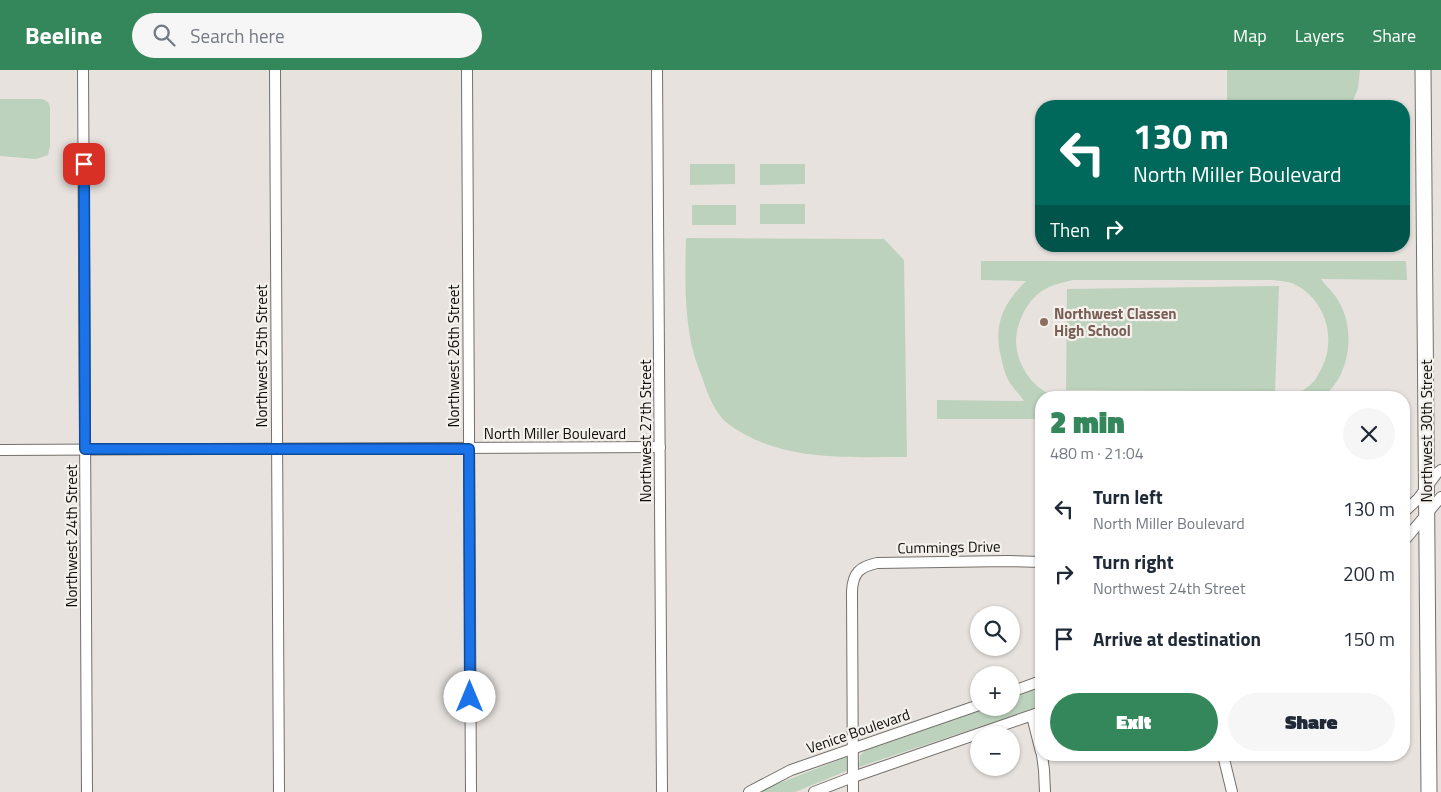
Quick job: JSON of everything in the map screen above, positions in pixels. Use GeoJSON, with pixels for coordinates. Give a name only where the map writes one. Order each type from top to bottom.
{"type":"FeatureCollection","features":[{"type":"Feature","properties":{"kind":"street","name":"Northwest 24th Street"},"geometry":{"type":"LineString","coordinates":[[83,70],[87,792]]}},
{"type":"Feature","properties":{"kind":"street","name":"Northwest 25th Street"},"geometry":{"type":"LineString","coordinates":[[275,70],[279,792]]}},
{"type":"Feature","properties":{"kind":"street","name":"Northwest 26th Street"},"geometry":{"type":"LineString","coordinates":[[467,70],[470,792]]}},
{"type":"Feature","properties":{"kind":"street","name":"Northwest 27th Street"},"geometry":{"type":"LineString","coordinates":[[658,70],[662,792]]}},
{"type":"Feature","properties":{"kind":"street","name":"Northwest 30th Street"},"geometry":{"type":"LineString","coordinates":[[1423,70],[1429,792]]}},
{"type":"Feature","properties":{"kind":"street","name":"North Miller Boulevard"},"geometry":{"type":"LineString","coordinates":[[0,450],[660,447]]}},
{"type":"Feature","properties":{"kind":"street"},"geometry":{"type":"LineString","coordinates":[[1410,506],[1441,470]]}},
{"type":"Feature","properties":{"kind":"street"},"geometry":{"type":"LineString","coordinates":[[1410,534],[1441,498]]}},
{"type":"Feature","properties":{"kind":"street","name":"Cummings Drive"},"geometry":{"type":"LineString","coordinates":[[853,748],[852,584],[853,578],[859,570],[867,565],[877,563],[1035,562]]}},
{"type":"Feature","properties":{"kind":"street"},"geometry":{"type":"LineString","coordinates":[[1020,689],[1035,683]]}},
{"type":"Feature","properties":{"kind":"street","name":"Venice Boulevard"},"geometry":{"type":"LineString","coordinates":[[749,792],[791,770],[970,708]]}},
{"type":"Feature","properties":{"kind":"street"},"geometry":{"type":"LineString","coordinates":[[814,792],[1035,715]]}},
{"type":"Feature","properties":{"kind":"street"},"geometry":{"type":"LineString","coordinates":[[853,748],[853,792]]}},
{"type":"Feature","properties":{"kind":"street"},"geometry":{"type":"LineString","coordinates":[[1043,761],[1045,792]]}},
{"type":"Feature","properties":{"kind":"street"},"geometry":{"type":"LineString","coordinates":[[1224,761],[1232,792]]}},
{"type":"Feature","properties":{"kind":"green space"},"geometry":{"type":"Polygon","coordinates":[[[1227,70],[1360,70],[1358,88],[1353,100],[1227,100],[1227,70]]]}},
{"type":"Feature","properties":{"kind":"green space"},"geometry":{"type":"Polygon","coordinates":[[[0,99],[42,99],[48,102],[50,107],[50,146],[48,155],[36,159],[0,156],[0,99]]]}},
{"type":"Feature","properties":{"kind":"green space"},"geometry":{"type":"Polygon","coordinates":[[[690,164],[735,164],[735,184],[690,185],[690,164]]]}},
{"type":"Feature","properties":{"kind":"green space"},"geometry":{"type":"Polygon","coordinates":[[[760,164],[805,164],[805,184],[760,185],[760,164]]]}},
{"type":"Feature","properties":{"kind":"green space"},"geometry":{"type":"Polygon","coordinates":[[[760,204],[805,204],[805,224],[760,224],[760,204]]]}},
{"type":"Feature","properties":{"kind":"green space"},"geometry":{"type":"Polygon","coordinates":[[[692,205],[736,205],[736,225],[692,225],[692,205]]]}},
{"type":"Feature","properties":{"kind":"green space"},"geometry":{"type":"Polygon","coordinates":[[[686,238],[884,239],[904,260],[907,457],[837,457],[791,451],[768,445],[747,436],[727,423],[715,409],[694,355],[688,326],[686,297],[686,238]]]}},
{"type":"Feature","properties":{"kind":"green space"},"geometry":{"type":"Polygon","coordinates":[[[981,261],[1406,261],[1407,280],[1321,279],[1341,306],[1345,316],[1348,336],[1347,357],[1344,367],[1329,391],[1302,391],[1316,379],[1325,361],[1328,335],[1326,323],[1314,300],[1294,284],[1272,280],[1073,280],[1059,283],[1046,288],[1033,299],[1022,316],[1016,336],[1017,351],[1023,368],[1034,383],[1044,391],[1035,391],[1035,419],[937,419],[937,400],[1024,401],[1005,374],[998,335],[999,325],[1006,307],[1011,298],[1026,281],[981,280],[981,261]]]}},
{"type":"Feature","properties":{"kind":"green space"},"geometry":{"type":"Polygon","coordinates":[[[1279,286],[1275,391],[1066,390],[1067,289],[1279,286]]]}},
{"type":"Feature","properties":{"kind":"green space"},"geometry":{"type":"Polygon","coordinates":[[[1035,687],[1035,708],[1020,713],[1020,693],[1035,687]]]}},
{"type":"Feature","properties":{"kind":"green space"},"geometry":{"type":"Polygon","coordinates":[[[970,712],[970,716],[1011,716],[981,726],[970,726],[970,730],[859,767],[860,756],[866,749],[970,712]]]}},
{"type":"Feature","properties":{"kind":"green space"},"geometry":{"type":"Polygon","coordinates":[[[849,756],[849,770],[795,792],[762,792],[772,786],[849,756]]]}},
{"type":"Feature","properties":{"kind":"place","name":"Northwest Classen High School"},"geometry":{"type":"Point","coordinates":[1044,322]}},
{"type":"Feature","properties":{"kind":"route"},"geometry":{"type":"LineString","coordinates":[[84,164],[85,449],[469,449],[470,697]]}}]}
